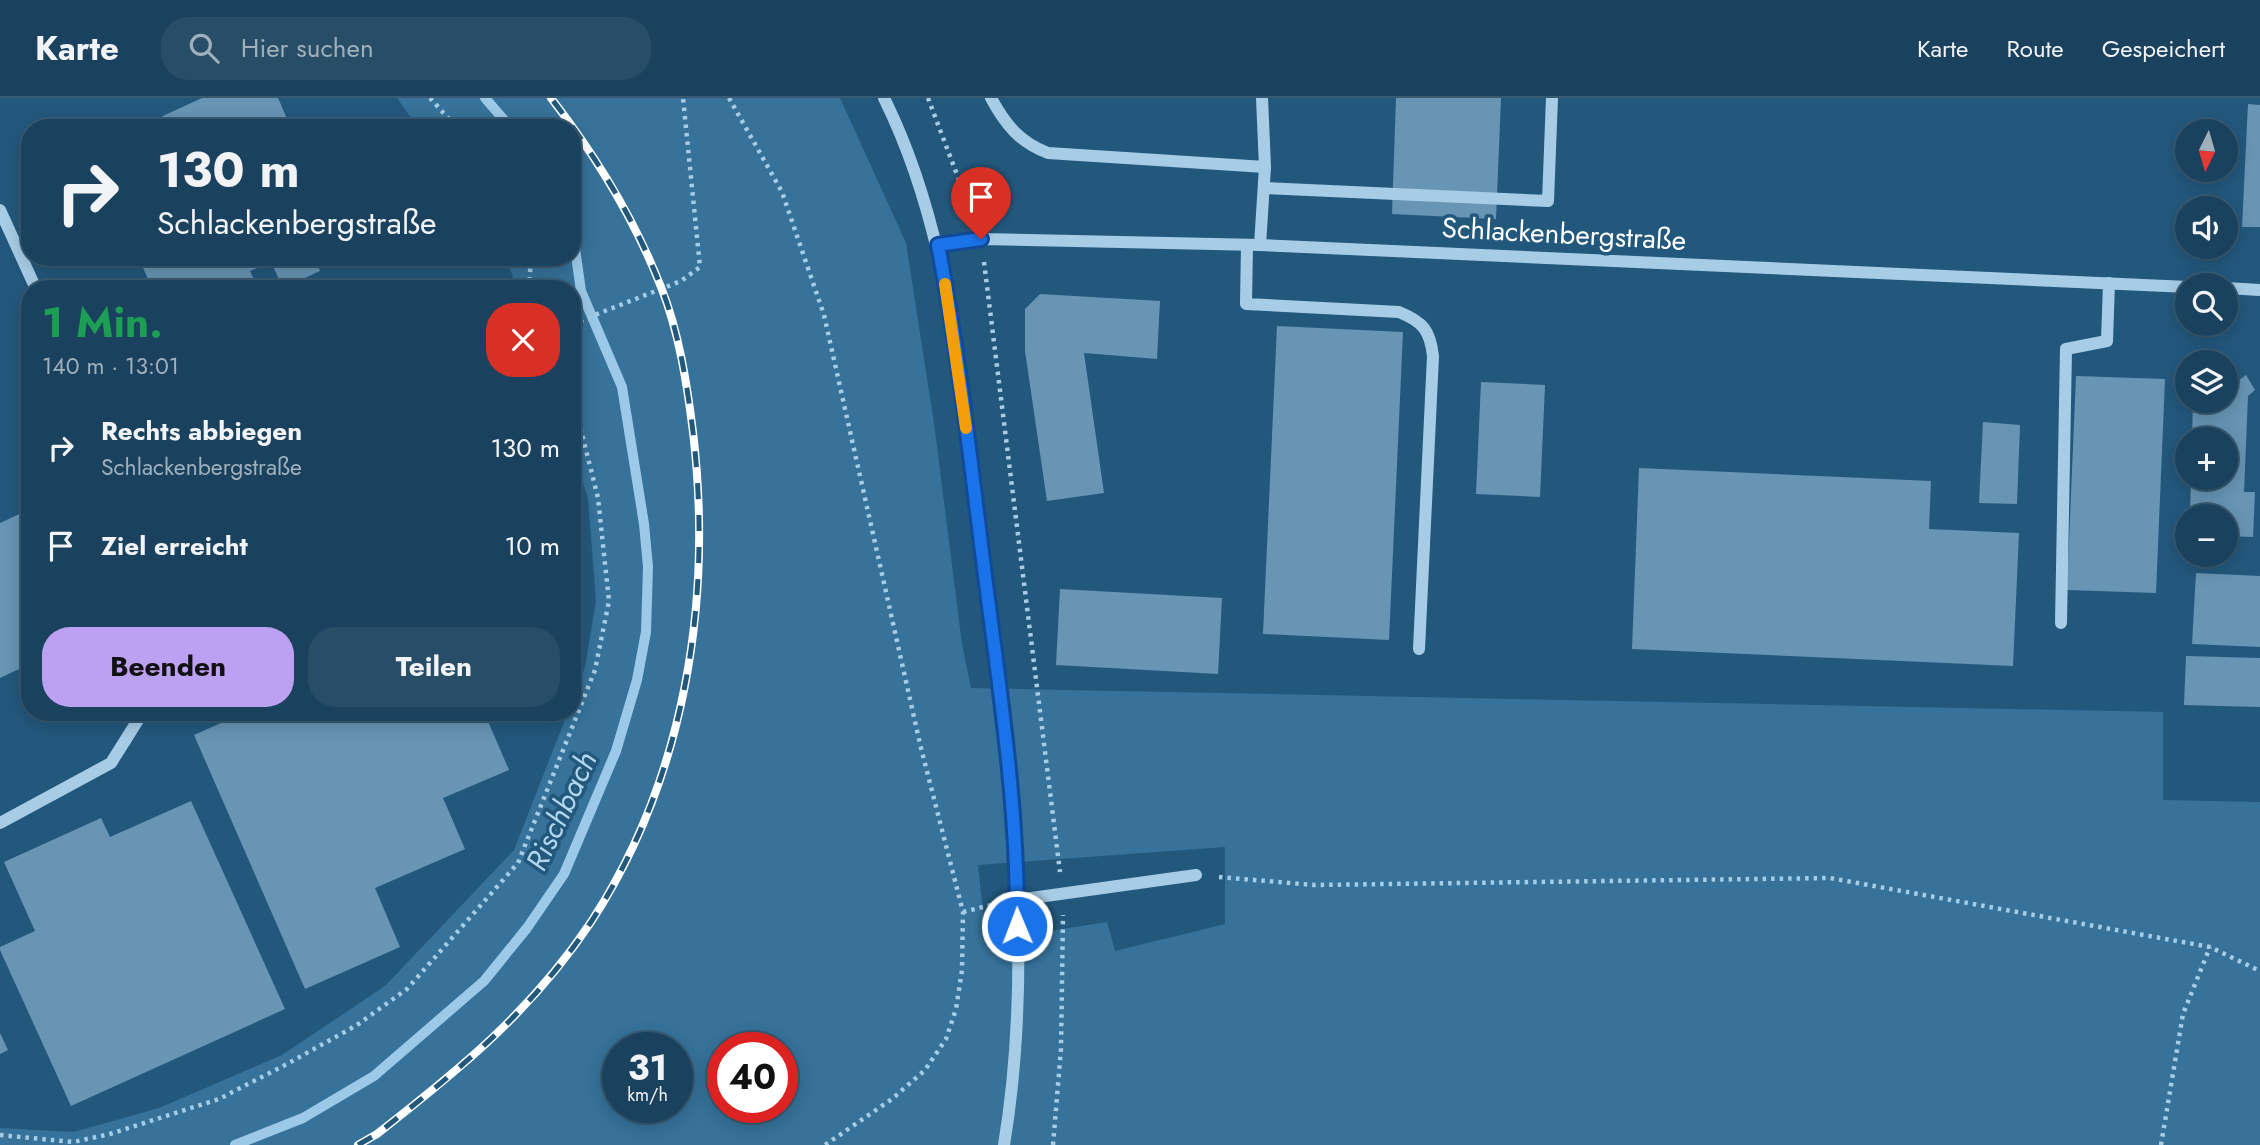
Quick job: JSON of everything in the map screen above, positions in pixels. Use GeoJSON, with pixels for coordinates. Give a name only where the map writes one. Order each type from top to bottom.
{"type":"FeatureCollection","features":[{"type":"Feature","properties":{"kind":"street"},"geometry":{"type":"LineString","coordinates":[[884,98],[905,141],[938,245],[951,316],[992,633],[1007,767],[1017,900],[1014,1042],[1004,1145]]}},
{"type":"Feature","properties":{"kind":"street"},"geometry":{"type":"LineString","coordinates":[[991,98],[1004,123],[1018,138],[1048,153],[1265,167]]}},
{"type":"Feature","properties":{"kind":"street"},"geometry":{"type":"LineString","coordinates":[[1262,98],[1264,188],[1247,303],[1399,312],[1421,320],[1430,335],[1433,356],[1419,649]]}},
{"type":"Feature","properties":{"kind":"street"},"geometry":{"type":"LineString","coordinates":[[1264,188],[1548,201],[1552,98]]}},
{"type":"Feature","properties":{"kind":"street"},"geometry":{"type":"LineString","coordinates":[[0,210],[21,256]]}},
{"type":"Feature","properties":{"kind":"street","name":"Schlackenbergstraße"},"geometry":{"type":"LineString","coordinates":[[938,245],[981,239],[1254,245],[2175,286]]}},
{"type":"Feature","properties":{"kind":"street"},"geometry":{"type":"LineString","coordinates":[[2061,623],[2066,349],[2107,341],[2109,283]]}},
{"type":"Feature","properties":{"kind":"street"},"geometry":{"type":"LineString","coordinates":[[2238,289],[2260,290]]}},
{"type":"Feature","properties":{"kind":"street"},"geometry":{"type":"LineString","coordinates":[[0,824],[111,763],[137,721]]}},
{"type":"Feature","properties":{"kind":"street"},"geometry":{"type":"LineString","coordinates":[[1017,900],[1196,875]]}},
{"type":"Feature","properties":{"kind":"path"},"geometry":{"type":"LineString","coordinates":[[430,98],[449,119]]}},
{"type":"Feature","properties":{"kind":"path"},"geometry":{"type":"LineString","coordinates":[[581,320],[681,281],[700,267],[683,98]]}},
{"type":"Feature","properties":{"kind":"path"},"geometry":{"type":"LineString","coordinates":[[729,98],[782,192],[824,315],[920,744],[964,912],[962,970],[956,1009],[946,1039],[925,1070],[892,1099],[825,1145]]}},
{"type":"Feature","properties":{"kind":"path"},"geometry":{"type":"LineString","coordinates":[[928,98],[981,239],[1063,893],[1060,1049],[1053,1145]]}},
{"type":"Feature","properties":{"kind":"path"},"geometry":{"type":"LineString","coordinates":[[581,430],[598,498],[609,601],[595,670],[581,705]]}},
{"type":"Feature","properties":{"kind":"path"},"geometry":{"type":"LineString","coordinates":[[0,1135],[73,1142],[110,1134],[219,1100],[356,1025],[407,989],[518,863],[575,721]]}},
{"type":"Feature","properties":{"kind":"path"},"geometry":{"type":"LineString","coordinates":[[1196,875],[1314,885],[1830,878],[2210,947],[2260,971]]}},
{"type":"Feature","properties":{"kind":"path"},"geometry":{"type":"LineString","coordinates":[[964,912],[1017,900]]}},
{"type":"Feature","properties":{"kind":"path"},"geometry":{"type":"LineString","coordinates":[[2161,1145],[2183,1014],[2210,947]]}},
{"type":"Feature","properties":{"kind":"shaded area"},"geometry":{"type":"Polygon","coordinates":[[[397,98],[840,98],[906,243],[934,423],[962,644],[971,688],[2163,712],[2163,800],[2260,802],[2260,1145],[0,1145],[0,1128],[74,1132],[159,1108],[282,1055],[385,986],[514,850],[564,721],[581,721],[581,677],[596,601],[588,498],[581,478],[581,280],[514,280],[509,266],[581,266],[581,119],[412,119],[397,98]],[[1225,847],[978,865],[986,941],[1107,922],[1115,951],[1225,924],[1225,847]]]}},
{"type":"Feature","properties":{"kind":"building"},"geometry":{"type":"Polygon","coordinates":[[[202,98],[278,98],[287,119],[156,119],[202,98]]]}},
{"type":"Feature","properties":{"kind":"building"},"geometry":{"type":"Polygon","coordinates":[[[1396,98],[1501,98],[1496,219],[1392,214],[1396,98]]]}},
{"type":"Feature","properties":{"kind":"building"},"geometry":{"type":"Polygon","coordinates":[[[2248,104],[2260,105],[2260,227],[2242,227],[2248,104]]]}},
{"type":"Feature","properties":{"kind":"building"},"geometry":{"type":"Polygon","coordinates":[[[142,266],[262,266],[250,271],[254,280],[149,280],[142,266]]]}},
{"type":"Feature","properties":{"kind":"building"},"geometry":{"type":"Polygon","coordinates":[[[273,266],[318,266],[320,271],[300,280],[279,280],[273,266]]]}},
{"type":"Feature","properties":{"kind":"building"},"geometry":{"type":"Polygon","coordinates":[[[1040,294],[1160,301],[1157,359],[1084,353],[1104,493],[1047,501],[1025,351],[1025,309],[1040,294]]]}},
{"type":"Feature","properties":{"kind":"building"},"geometry":{"type":"Polygon","coordinates":[[[1277,326],[1403,332],[1389,640],[1263,634],[1277,326]]]}},
{"type":"Feature","properties":{"kind":"building"},"geometry":{"type":"Polygon","coordinates":[[[2246,375],[2255,390],[2248,396],[2244,492],[2255,492],[2253,537],[2238,536],[2238,504],[2190,504],[2191,490],[2238,490],[2238,427],[2192,427],[2193,413],[2238,413],[2238,381],[2246,375]]]}},
{"type":"Feature","properties":{"kind":"building"},"geometry":{"type":"Polygon","coordinates":[[[2076,376],[2165,379],[2156,593],[2067,590],[2076,376]]]}},
{"type":"Feature","properties":{"kind":"building"},"geometry":{"type":"Polygon","coordinates":[[[1481,382],[1545,385],[1540,497],[1476,494],[1481,382]]]}},
{"type":"Feature","properties":{"kind":"building"},"geometry":{"type":"Polygon","coordinates":[[[1983,422],[2020,425],[2017,504],[1979,503],[1983,422]]]}},
{"type":"Feature","properties":{"kind":"building"},"geometry":{"type":"Polygon","coordinates":[[[1639,468],[1931,481],[1929,529],[2019,533],[2013,666],[1632,649],[1639,468]]]}},
{"type":"Feature","properties":{"kind":"building"},"geometry":{"type":"Polygon","coordinates":[[[21,513],[21,668],[0,678],[0,523],[21,513]]]}},
{"type":"Feature","properties":{"kind":"building"},"geometry":{"type":"Polygon","coordinates":[[[2196,573],[2260,576],[2260,647],[2192,644],[2196,573]]]}},
{"type":"Feature","properties":{"kind":"building"},"geometry":{"type":"Polygon","coordinates":[[[1060,589],[1222,598],[1218,674],[1056,665],[1060,589]]]}},
{"type":"Feature","properties":{"kind":"building"},"geometry":{"type":"Polygon","coordinates":[[[2186,656],[2260,658],[2260,707],[2184,705],[2186,656]]]}},
{"type":"Feature","properties":{"kind":"building"},"geometry":{"type":"Polygon","coordinates":[[[226,721],[488,721],[509,770],[443,798],[465,849],[375,888],[400,947],[305,989],[194,735],[226,721]]]}},
{"type":"Feature","properties":{"kind":"building"},"geometry":{"type":"Polygon","coordinates":[[[191,801],[285,1009],[71,1106],[0,950],[0,947],[35,931],[4,862],[101,818],[110,837],[191,801]]]}},
{"type":"Feature","properties":{"kind":"building"},"geometry":{"type":"Polygon","coordinates":[[[0,1033],[8,1050],[0,1054],[0,1033]]]}},
{"type":"Feature","properties":{"kind":"waterway","name":"Rischbach"},"geometry":{"type":"LineString","coordinates":[[485,98],[503,119]]}},
{"type":"Feature","properties":{"kind":"waterway","name":"Rischbach"},"geometry":{"type":"LineString","coordinates":[[577,266],[579,280]]}},
{"type":"Feature","properties":{"kind":"waterway","name":"Rischbach"},"geometry":{"type":"LineString","coordinates":[[235,1145],[303,1118],[374,1076],[484,981],[527,928],[564,874],[616,751],[637,680],[646,632],[648,567],[644,524],[622,387],[581,291]]}},
{"type":"Feature","properties":{"kind":"railway"},"geometry":{"type":"LineString","coordinates":[[551,98],[566,119]]}},
{"type":"Feature","properties":{"kind":"railway"},"geometry":{"type":"LineString","coordinates":[[358,1145],[408,1110],[493,1037],[544,984],[591,922],[623,867],[649,808],[670,748],[685,686],[699,560],[698,496],[685,377],[667,304],[650,261],[626,212],[581,139]]}},
{"type":"Feature","properties":{"kind":"slow traffic"},"geometry":{"type":"LineString","coordinates":[[945,284],[966,428]]}},
{"type":"Feature","properties":{"kind":"route"},"geometry":{"type":"LineString","coordinates":[[981,239],[938,245],[951,316],[995,660],[1007,767],[1017,926]]}}]}
